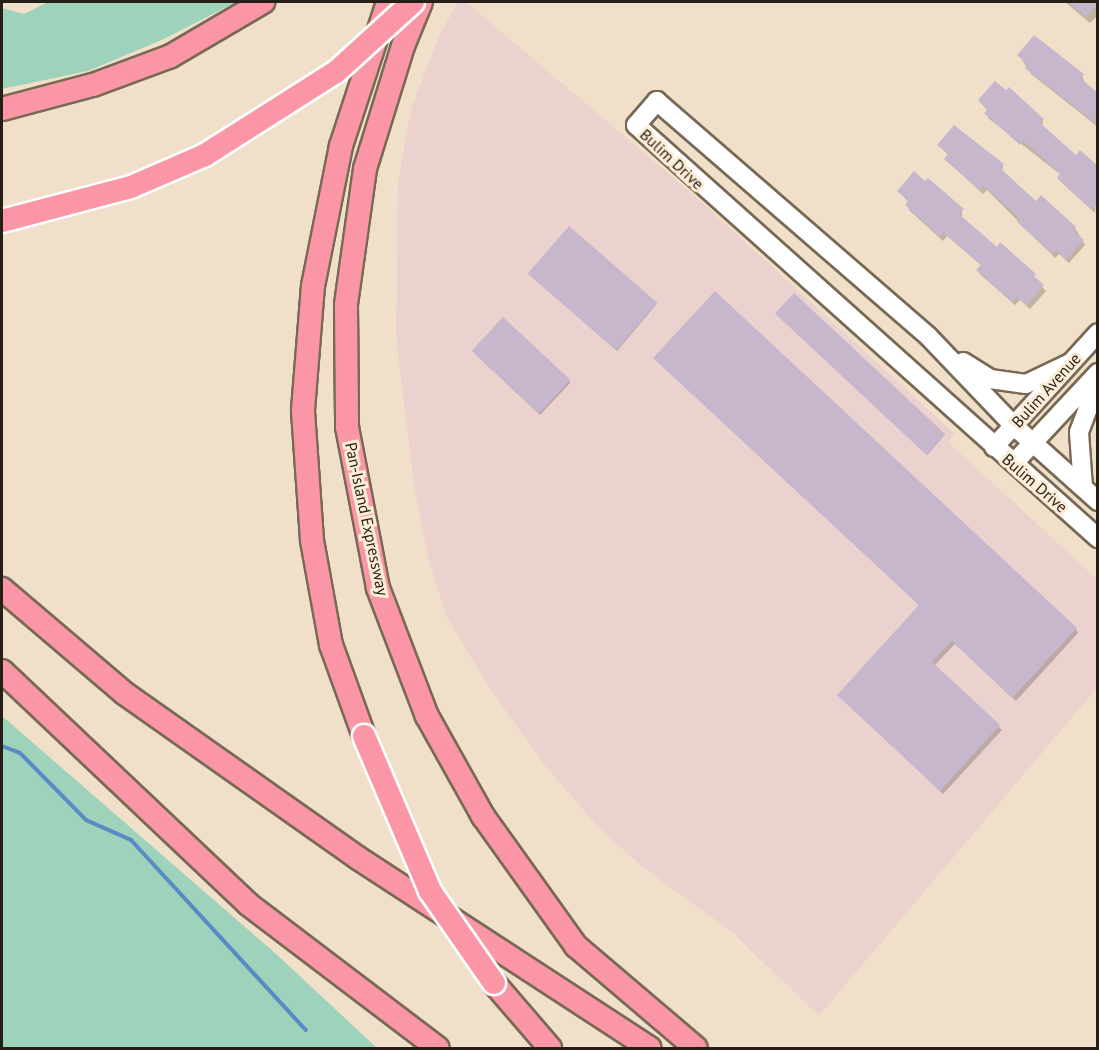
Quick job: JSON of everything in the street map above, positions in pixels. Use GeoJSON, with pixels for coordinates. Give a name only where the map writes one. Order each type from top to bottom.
{"type":"FeatureCollection","features":[{"type":"Feature","properties":{"kind":"highway"},"geometry":{"type":"LineString","coordinates":[[2,109],[93,85],[171,56],[263,2]]}},
{"type":"Feature","properties":{"kind":"highway"},"geometry":{"type":"LineString","coordinates":[[388,2],[341,146],[313,286],[303,410],[312,540],[331,645],[364,736],[430,891],[494,983],[550,1048]]}},
{"type":"Feature","properties":{"kind":"highway"},"geometry":{"type":"LineString","coordinates":[[2,221],[131,186],[205,155],[336,72],[413,2]]}},
{"type":"Feature","properties":{"kind":"highway","name":"Pan-Island Expressway"},"geometry":{"type":"LineString","coordinates":[[421,2],[403,46],[365,169],[346,305],[347,427],[378,588],[427,717],[483,816],[576,946],[696,1048]]}},
{"type":"Feature","properties":{"kind":"highway"},"geometry":{"type":"LineString","coordinates":[[2,589],[124,693],[357,858],[650,1048]]}},
{"type":"Feature","properties":{"kind":"highway"},"geometry":{"type":"LineString","coordinates":[[2,671],[248,904],[438,1048]]}},
{"type":"Feature","properties":{"kind":"street","name":"Bulim Drive"},"geometry":{"type":"LineString","coordinates":[[1098,501],[1014,426],[928,336],[657,101],[636,125],[1098,538]]}},
{"type":"Feature","properties":{"kind":"street","name":"Bulim Avenue"},"geometry":{"type":"LineString","coordinates":[[994,447],[1098,333]]}},
{"type":"Feature","properties":{"kind":"street"},"geometry":{"type":"LineString","coordinates":[[928,336],[990,379],[1026,384],[1068,364]]}},
{"type":"Feature","properties":{"kind":"street","name":"Bulim Avenue"},"geometry":{"type":"LineString","coordinates":[[1014,463],[1098,373]]}},
{"type":"Feature","properties":{"kind":"street"},"geometry":{"type":"LineString","coordinates":[[1083,487],[1079,432],[1098,382]]}},
{"type":"Feature","properties":{"kind":"shaded area"},"geometry":{"type":"Polygon","coordinates":[[[458,2],[466,2],[696,197],[955,434],[948,442],[1097,579],[1097,688],[819,1016],[732,932],[645,869],[599,828],[546,767],[490,689],[447,618],[428,558],[414,485],[396,336],[398,182],[411,109],[439,36],[458,2]]]}},
{"type":"Feature","properties":{"kind":"green space"},"geometry":{"type":"Polygon","coordinates":[[[48,2],[236,2],[164,39],[88,71],[2,89],[2,8],[24,14],[48,2]]]}},
{"type":"Feature","properties":{"kind":"green space"},"geometry":{"type":"Polygon","coordinates":[[[2,716],[274,952],[377,1048],[2,1048],[2,716]]]}},
{"type":"Feature","properties":{"kind":"building"},"geometry":{"type":"Polygon","coordinates":[[[1068,2],[1098,2],[1098,3],[1086,17],[1068,2]]]}},
{"type":"Feature","properties":{"kind":"building"},"geometry":{"type":"Polygon","coordinates":[[[1034,35],[1084,74],[1080,78],[1098,93],[1098,125],[1025,68],[1028,65],[1017,55],[1034,35]]]}},
{"type":"Feature","properties":{"kind":"building"},"geometry":{"type":"Polygon","coordinates":[[[995,81],[1006,90],[1009,87],[1044,119],[1040,123],[1076,155],[1080,150],[1098,166],[1098,204],[1092,210],[1057,178],[1060,174],[1044,159],[1023,141],[1020,145],[984,113],[988,109],[978,100],[995,81]]]}},
{"type":"Feature","properties":{"kind":"building"},"geometry":{"type":"Polygon","coordinates":[[[954,125],[1004,164],[1000,168],[1036,201],[1041,195],[1076,227],[1073,231],[1084,240],[1066,260],[1056,250],[1052,254],[1017,222],[1020,219],[984,186],[980,190],[944,159],[948,154],[937,145],[954,125]]]}},
{"type":"Feature","properties":{"kind":"building"},"geometry":{"type":"Polygon","coordinates":[[[914,171],[925,181],[928,178],[964,209],[959,214],[997,247],[1000,242],[1036,274],[1034,276],[1044,285],[1027,305],[1017,297],[1012,302],[976,270],[981,265],[944,233],[940,237],[905,205],[908,201],[897,191],[914,171]]]}},
{"type":"Feature","properties":{"kind":"building"},"geometry":{"type":"Polygon","coordinates":[[[569,226],[657,303],[616,350],[528,274],[569,226]]]}},
{"type":"Feature","properties":{"kind":"building"},"geometry":{"type":"Polygon","coordinates":[[[715,291],[1077,628],[1012,698],[952,641],[932,662],[1000,725],[940,791],[837,695],[919,605],[653,358],[715,291]]]}},
{"type":"Feature","properties":{"kind":"building"},"geometry":{"type":"Polygon","coordinates":[[[794,293],[945,434],[926,455],[775,313],[794,293]]]}},
{"type":"Feature","properties":{"kind":"building"},"geometry":{"type":"Polygon","coordinates":[[[503,317],[570,380],[539,413],[472,351],[503,317]]]}},
{"type":"Feature","properties":{"kind":"waterway"},"geometry":{"type":"LineString","coordinates":[[2,746],[20,753],[86,820],[131,840],[306,1030]]}}]}
